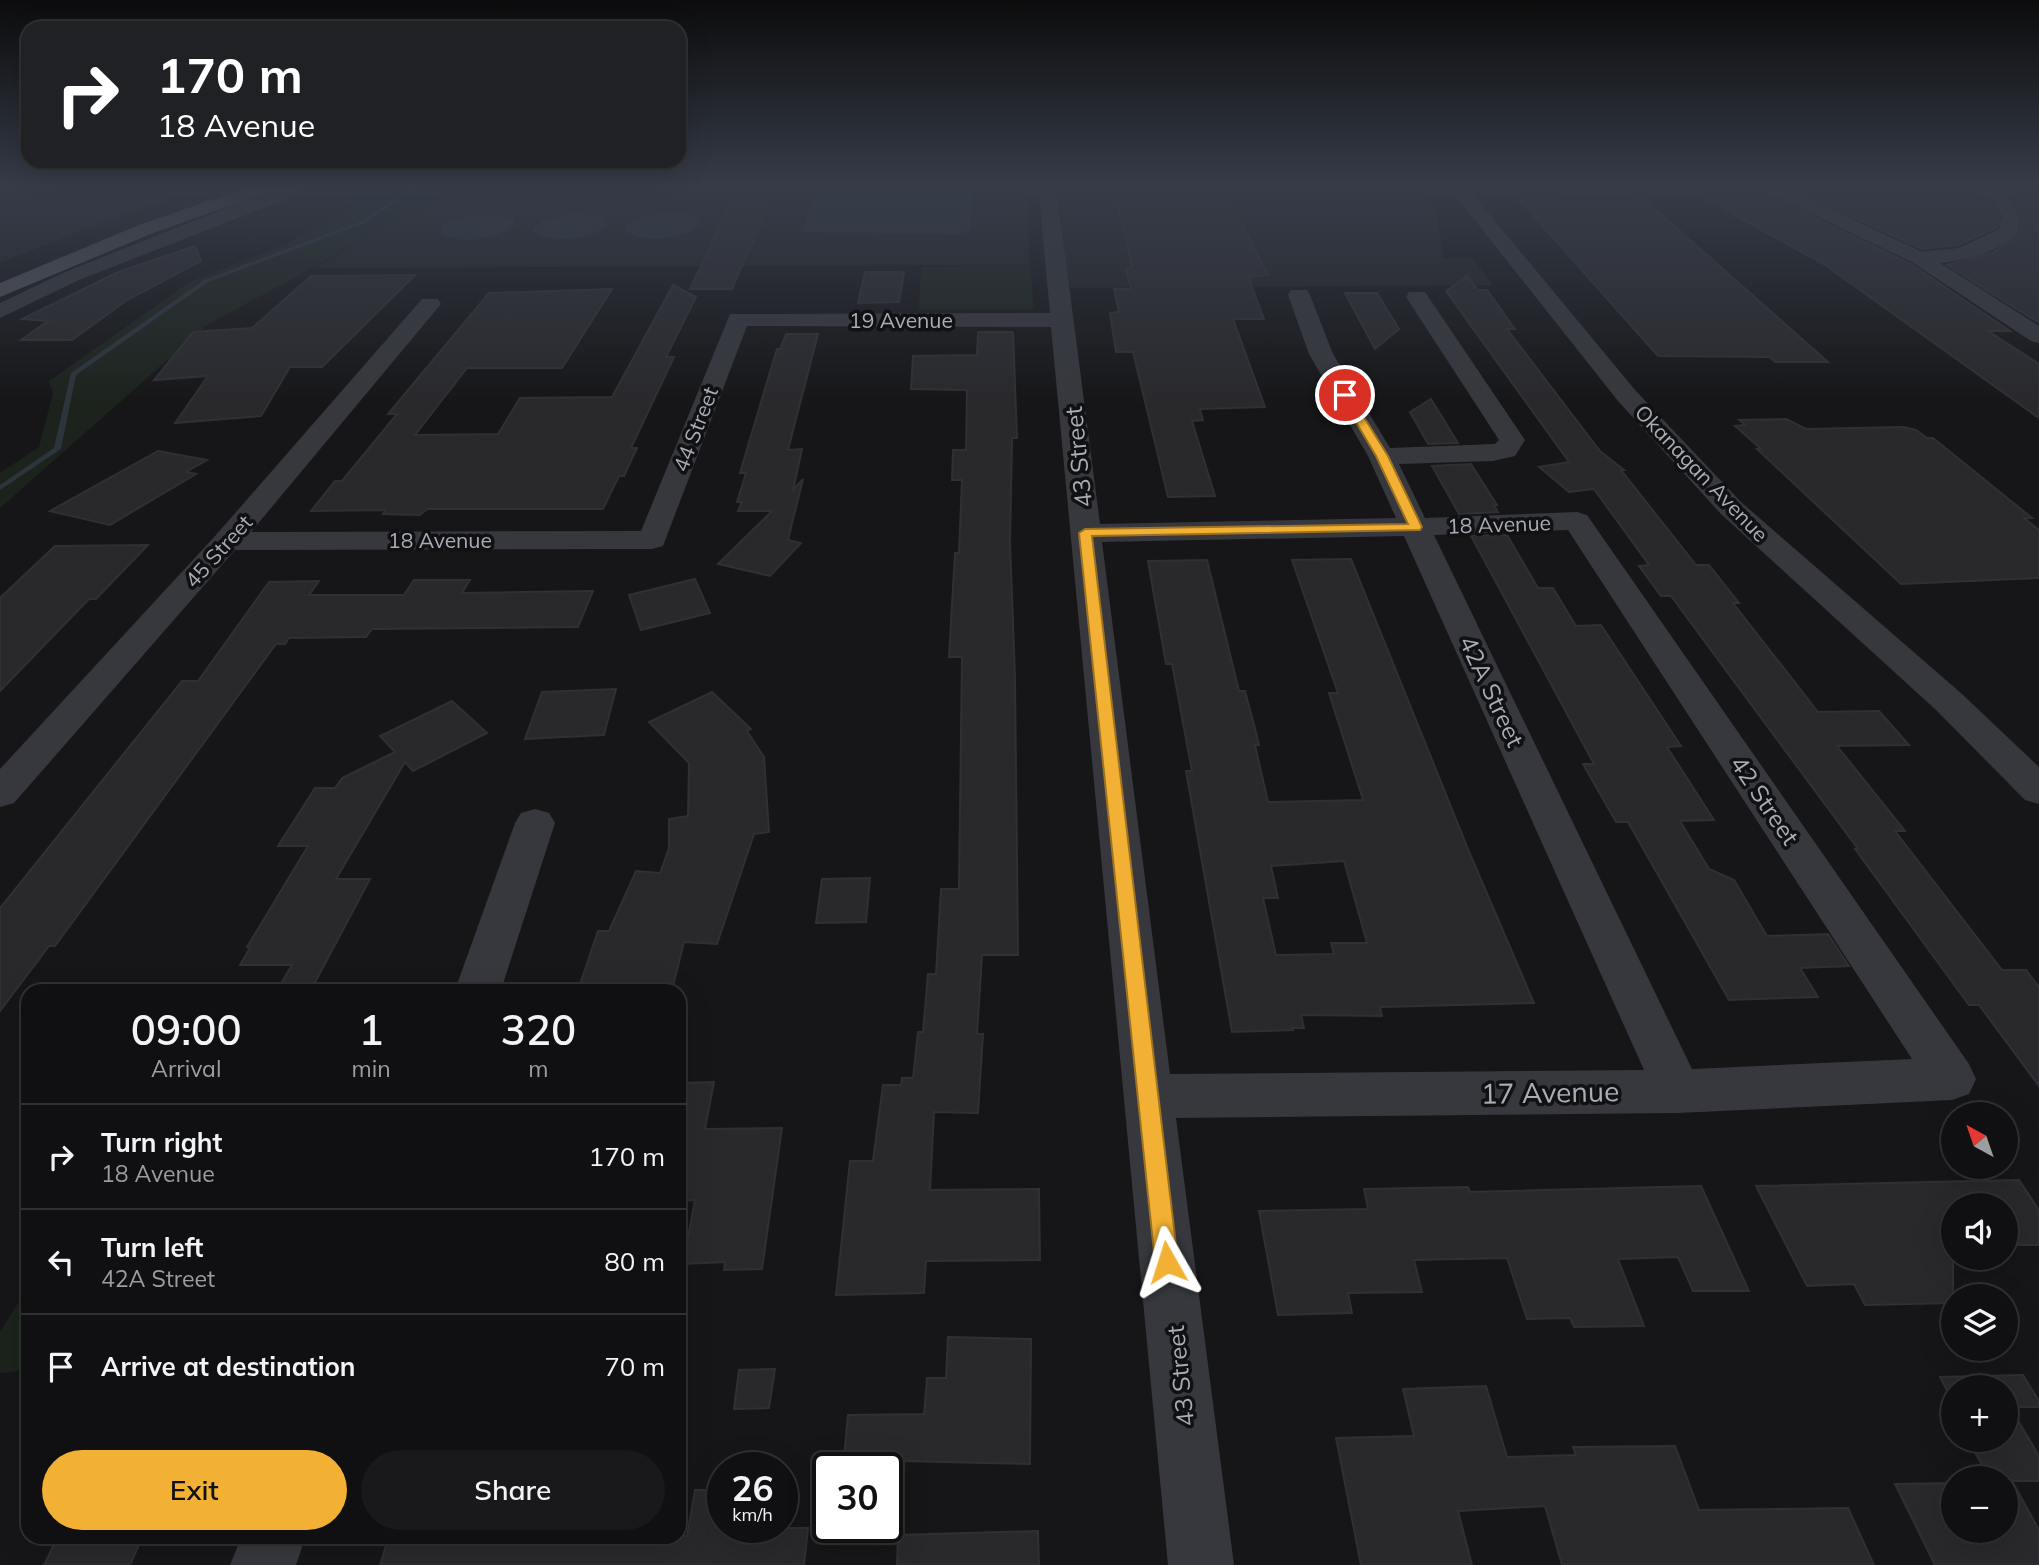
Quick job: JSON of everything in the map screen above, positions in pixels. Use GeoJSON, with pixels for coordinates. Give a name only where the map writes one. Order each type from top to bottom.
{"type":"FeatureCollection","features":[{"type":"Feature","properties":{"kind":"main road"},"geometry":{"type":"LineString","coordinates":[[0,291],[78,258]]}},
{"type":"Feature","properties":{"kind":"street"},"geometry":{"type":"LineString","coordinates":[[0,311],[72,276],[118,258]]}},
{"type":"Feature","properties":{"kind":"street","name":"43 Street"},"geometry":{"type":"LineString","coordinates":[[1056,258],[1201,1565]]}},
{"type":"Feature","properties":{"kind":"street","name":"Okanagan Avenue"},"geometry":{"type":"LineString","coordinates":[[1515,258],[1627,396],[1731,508],[1949,702],[2039,790]]}},
{"type":"Feature","properties":{"kind":"street"},"geometry":{"type":"LineString","coordinates":[[1919,258],[2039,336]]}},
{"type":"Feature","properties":{"kind":"street","name":"42A Street"},"geometry":{"type":"LineString","coordinates":[[1299,295],[1321,354],[1382,456],[1416,527],[1678,1091]]}},
{"type":"Feature","properties":{"kind":"street"},"geometry":{"type":"LineString","coordinates":[[1382,456],[1493,453],[1505,450],[1512,440],[1417,297]]}},
{"type":"Feature","properties":{"kind":"street","name":"45 Street"},"geometry":{"type":"LineString","coordinates":[[0,793],[228,541],[430,304]]}},
{"type":"Feature","properties":{"kind":"street","name":"19 Avenue"},"geometry":{"type":"LineString","coordinates":[[738,319],[1064,320]]}},
{"type":"Feature","properties":{"kind":"street","name":"44 Street"},"geometry":{"type":"LineString","coordinates":[[652,540],[738,319]]}},
{"type":"Feature","properties":{"kind":"street","name":"18 Avenue"},"geometry":{"type":"LineString","coordinates":[[1085,533],[1577,521]]}},
{"type":"Feature","properties":{"kind":"street","name":"42 Street"},"geometry":{"type":"LineString","coordinates":[[1577,521],[1952,1079]]}},
{"type":"Feature","properties":{"kind":"street","name":"18 Avenue"},"geometry":{"type":"LineString","coordinates":[[228,541],[652,540]]}},
{"type":"Feature","properties":{"kind":"street"},"geometry":{"type":"LineString","coordinates":[[480,984],[535,823]]}},
{"type":"Feature","properties":{"kind":"street","name":"17 Avenue"},"geometry":{"type":"LineString","coordinates":[[1148,1096],[1678,1091],[1952,1079]]}},
{"type":"Feature","properties":{"kind":"street"},"geometry":{"type":"LineString","coordinates":[[263,1565],[271,1544]]}},
{"type":"Feature","properties":{"kind":"shaded area"},"geometry":{"type":"Polygon","coordinates":[[[0,258],[13,258],[0,263],[0,258]]]}},
{"type":"Feature","properties":{"kind":"shaded area"},"geometry":{"type":"Polygon","coordinates":[[[250,258],[330,258],[207,325],[0,508],[0,473],[39,447],[53,393],[49,381],[191,281],[250,258]]]}},
{"type":"Feature","properties":{"kind":"shaded area"},"geometry":{"type":"Polygon","coordinates":[[[332,258],[1030,258],[1030,265],[314,268],[332,258]]]}},
{"type":"Feature","properties":{"kind":"shaded area"},"geometry":{"type":"Polygon","coordinates":[[[1065,258],[1472,258],[1493,285],[1068,288],[1065,258]]]}},
{"type":"Feature","properties":{"kind":"shaded area"},"geometry":{"type":"Polygon","coordinates":[[[1030,265],[1034,309],[919,309],[921,267],[1030,265]]]}},
{"type":"Feature","properties":{"kind":"shaded area"},"geometry":{"type":"Polygon","coordinates":[[[21,1298],[21,1371],[0,1373],[0,1332],[21,1298]]]}},
{"type":"Feature","properties":{"kind":"building"},"geometry":{"type":"Polygon","coordinates":[[[159,258],[200,258],[201,261],[127,300],[72,340],[21,340],[48,321],[22,319],[118,272],[159,258]]]}},
{"type":"Feature","properties":{"kind":"building"},"geometry":{"type":"Polygon","coordinates":[[[704,258],[745,258],[732,289],[690,289],[704,258]]]}},
{"type":"Feature","properties":{"kind":"building"},"geometry":{"type":"Polygon","coordinates":[[[1130,258],[1259,258],[1268,275],[1248,277],[1264,319],[1233,319],[1265,407],[1200,409],[1203,420],[1192,421],[1215,496],[1168,497],[1133,352],[1116,352],[1110,313],[1119,312],[1114,289],[1131,289],[1126,270],[1132,266],[1130,258]]]}},
{"type":"Feature","properties":{"kind":"building"},"geometry":{"type":"Polygon","coordinates":[[[1571,258],[1710,258],[1828,362],[1775,362],[1770,357],[1658,356],[1571,258]]]}},
{"type":"Feature","properties":{"kind":"building"},"geometry":{"type":"Polygon","coordinates":[[[1812,258],[1898,258],[2010,331],[1988,331],[2039,364],[2039,418],[1812,258]]]}},
{"type":"Feature","properties":{"kind":"building"},"geometry":{"type":"Polygon","coordinates":[[[1972,258],[2039,258],[2039,323],[1947,265],[1972,258]]]}},
{"type":"Feature","properties":{"kind":"building"},"geometry":{"type":"Polygon","coordinates":[[[865,272],[904,272],[899,302],[858,303],[865,272]]]}},
{"type":"Feature","properties":{"kind":"building"},"geometry":{"type":"Polygon","coordinates":[[[415,275],[322,367],[290,367],[261,416],[175,423],[208,376],[154,380],[193,332],[252,328],[311,276],[415,275]]]}},
{"type":"Feature","properties":{"kind":"building"},"geometry":{"type":"Polygon","coordinates":[[[1467,276],[1478,290],[1487,290],[1515,329],[1507,329],[1600,451],[1624,470],[1621,470],[1696,565],[1709,565],[1739,603],[1733,603],[1818,712],[1879,711],[1909,745],[1837,746],[1905,831],[1895,831],[2002,970],[2026,970],[2039,987],[2039,1086],[1979,1005],[1969,1005],[1855,849],[1858,849],[1671,596],[1661,596],[1639,566],[1649,565],[1594,489],[1569,492],[1539,467],[1569,462],[1446,291],[1467,276]]]}},
{"type":"Feature","properties":{"kind":"building"},"geometry":{"type":"Polygon","coordinates":[[[673,285],[696,297],[666,357],[674,357],[631,448],[637,448],[624,476],[619,476],[603,509],[427,509],[420,515],[383,514],[386,510],[311,511],[335,481],[342,481],[397,414],[388,414],[489,293],[612,289],[562,368],[467,368],[415,435],[498,434],[520,398],[612,397],[673,285]]]}},
{"type":"Feature","properties":{"kind":"building"},"geometry":{"type":"Polygon","coordinates":[[[1345,293],[1377,293],[1399,329],[1375,349],[1345,293]]]}},
{"type":"Feature","properties":{"kind":"building"},"geometry":{"type":"Polygon","coordinates":[[[978,332],[1013,332],[1017,438],[1012,438],[1010,543],[1015,677],[1018,955],[982,955],[977,1034],[983,1034],[978,1113],[934,1112],[930,1190],[1039,1189],[1040,1260],[926,1261],[924,1293],[836,1295],[850,1161],[873,1161],[883,1085],[901,1085],[902,1078],[913,1078],[918,1032],[923,1032],[928,974],[936,974],[941,889],[959,889],[962,657],[949,657],[955,553],[959,553],[962,480],[952,480],[953,450],[966,450],[967,390],[911,389],[913,356],[977,355],[978,332]]]}},
{"type":"Feature","properties":{"kind":"building"},"geometry":{"type":"Polygon","coordinates":[[[786,334],[818,334],[788,450],[802,449],[793,490],[803,479],[788,540],[801,543],[770,576],[718,564],[772,511],[738,511],[742,502],[737,502],[746,473],[740,473],[777,349],[780,349],[786,334]]]}},
{"type":"Feature","properties":{"kind":"building"},"geometry":{"type":"Polygon","coordinates":[[[1431,399],[1458,443],[1428,444],[1410,412],[1431,399]]]}},
{"type":"Feature","properties":{"kind":"building"},"geometry":{"type":"Polygon","coordinates":[[[1786,419],[1806,429],[1903,427],[1933,438],[2032,518],[2024,518],[2039,530],[2039,578],[1901,584],[1735,426],[1745,425],[1739,420],[1786,419]]]}},
{"type":"Feature","properties":{"kind":"building"},"geometry":{"type":"Polygon","coordinates":[[[158,451],[207,460],[186,472],[196,474],[110,525],[50,511],[158,451]]]}},
{"type":"Feature","properties":{"kind":"building"},"geometry":{"type":"Polygon","coordinates":[[[1471,464],[1497,505],[1494,505],[1498,512],[1459,514],[1432,466],[1471,464]]]}},
{"type":"Feature","properties":{"kind":"building"},"geometry":{"type":"Polygon","coordinates":[[[1507,535],[1538,588],[1553,588],[1576,626],[1601,625],[1681,746],[1667,747],[1714,820],[1680,821],[1709,869],[1734,880],[1767,936],[1828,934],[1849,966],[1800,968],[1818,997],[1729,1000],[1628,822],[1616,822],[1583,764],[1594,764],[1471,536],[1507,535]]]}},
{"type":"Feature","properties":{"kind":"building"},"geometry":{"type":"Polygon","coordinates":[[[148,545],[96,599],[89,599],[0,691],[0,598],[55,546],[148,545]]]}},
{"type":"Feature","properties":{"kind":"building"},"geometry":{"type":"Polygon","coordinates":[[[1351,559],[1468,849],[1534,1003],[1380,1007],[1382,1016],[1301,1015],[1304,1028],[1232,1032],[1186,771],[1192,771],[1172,664],[1166,664],[1148,561],[1207,560],[1239,691],[1245,691],[1258,740],[1259,745],[1255,745],[1268,802],[1363,800],[1329,693],[1338,693],[1292,560],[1351,559]],[[1344,861],[1271,866],[1278,898],[1263,898],[1276,955],[1334,954],[1331,943],[1367,943],[1344,861]]]}},
{"type":"Feature","properties":{"kind":"building"},"geometry":{"type":"Polygon","coordinates":[[[695,579],[710,613],[641,630],[629,595],[695,579]]]}},
{"type":"Feature","properties":{"kind":"building"},"geometry":{"type":"Polygon","coordinates":[[[414,580],[470,580],[462,593],[593,591],[578,627],[372,629],[366,637],[289,638],[285,644],[276,644],[55,946],[49,946],[0,1011],[0,908],[182,681],[198,681],[269,582],[319,581],[309,595],[404,595],[414,580]]]}},
{"type":"Feature","properties":{"kind":"building"},"geometry":{"type":"Polygon","coordinates":[[[616,689],[604,735],[525,739],[542,692],[616,689]]]}},
{"type":"Feature","properties":{"kind":"building"},"geometry":{"type":"Polygon","coordinates":[[[712,692],[751,729],[747,731],[764,757],[769,832],[754,834],[717,944],[684,942],[674,984],[580,984],[598,931],[609,931],[636,871],[660,873],[669,848],[669,819],[688,816],[689,763],[649,722],[712,692]]]}},
{"type":"Feature","properties":{"kind":"building"},"geometry":{"type":"Polygon","coordinates":[[[452,701],[487,733],[413,771],[405,762],[336,879],[370,879],[314,984],[281,984],[292,965],[240,965],[250,948],[247,947],[308,846],[278,846],[315,788],[335,788],[342,778],[395,752],[380,736],[452,701]]]}},
{"type":"Feature","properties":{"kind":"building"},"geometry":{"type":"Polygon","coordinates":[[[870,878],[866,922],[816,923],[822,879],[870,878]]]}},
{"type":"Feature","properties":{"kind":"building"},"geometry":{"type":"Polygon","coordinates":[[[714,1082],[705,1129],[782,1128],[762,1269],[724,1270],[725,1262],[686,1264],[686,1248],[695,1200],[686,1201],[686,1083],[714,1082]]]}},
{"type":"Feature","properties":{"kind":"building"},"geometry":{"type":"Polygon","coordinates":[[[2019,1180],[2039,1210],[2039,1245],[2018,1245],[2018,1193],[1941,1193],[1941,1270],[1953,1270],[1953,1284],[1941,1284],[1941,1303],[1865,1305],[1854,1284],[1807,1286],[1756,1186],[2019,1180]]]}},
{"type":"Feature","properties":{"kind":"building"},"geometry":{"type":"Polygon","coordinates":[[[1701,1186],[1749,1291],[1693,1291],[1678,1257],[1618,1259],[1644,1326],[1574,1327],[1570,1318],[1527,1319],[1507,1258],[1414,1260],[1422,1292],[1348,1293],[1352,1313],[1278,1315],[1259,1211],[1368,1209],[1364,1189],[1468,1187],[1470,1192],[1701,1186]]]}},
{"type":"Feature","properties":{"kind":"building"},"geometry":{"type":"Polygon","coordinates":[[[948,1337],[1031,1339],[1030,1464],[903,1461],[903,1452],[845,1452],[848,1415],[924,1414],[927,1378],[946,1378],[948,1337]]]}},
{"type":"Feature","properties":{"kind":"building"},"geometry":{"type":"Polygon","coordinates":[[[775,1369],[769,1408],[734,1409],[739,1370],[775,1369]]]}},
{"type":"Feature","properties":{"kind":"building"},"geometry":{"type":"Polygon","coordinates":[[[2018,1375],[2023,1375],[2039,1401],[2039,1407],[2018,1407],[2018,1375]]]}},
{"type":"Feature","properties":{"kind":"building"},"geometry":{"type":"Polygon","coordinates":[[[1486,1386],[1507,1457],[1576,1455],[1573,1447],[1675,1446],[1699,1510],[1848,1508],[1874,1565],[1562,1565],[1545,1506],[1458,1511],[1472,1565],[1361,1565],[1336,1438],[1414,1436],[1403,1389],[1486,1386]]]}},
{"type":"Feature","properties":{"kind":"building"},"geometry":{"type":"Polygon","coordinates":[[[2018,1421],[2039,1456],[2039,1481],[2018,1481],[2018,1466],[1983,1466],[1975,1452],[2018,1452],[2018,1421]]]}},
{"type":"Feature","properties":{"kind":"building"},"geometry":{"type":"Polygon","coordinates":[[[1941,1483],[1941,1543],[2018,1543],[2018,1492],[2039,1530],[2039,1565],[1935,1565],[1895,1484],[1941,1483]]]}},
{"type":"Feature","properties":{"kind":"building"},"geometry":{"type":"Polygon","coordinates":[[[695,1490],[707,1490],[707,1543],[798,1543],[798,1528],[808,1528],[804,1565],[380,1565],[387,1544],[686,1544],[695,1490]]]}},
{"type":"Feature","properties":{"kind":"building"},"geometry":{"type":"Polygon","coordinates":[[[1038,1531],[1039,1565],[897,1565],[898,1543],[903,1543],[903,1535],[1038,1531]]]}},
{"type":"Feature","properties":{"kind":"building"},"geometry":{"type":"Polygon","coordinates":[[[54,1544],[139,1544],[130,1565],[44,1565],[54,1544]]]}},
{"type":"Feature","properties":{"kind":"waterway"},"geometry":{"type":"LineString","coordinates":[[0,488],[57,449],[73,374],[206,281],[267,258]]}},
{"type":"Feature","properties":{"kind":"route"},"geometry":{"type":"LineString","coordinates":[[1167,1262],[1085,533],[1416,527],[1382,456],[1345,395]]}}]}
